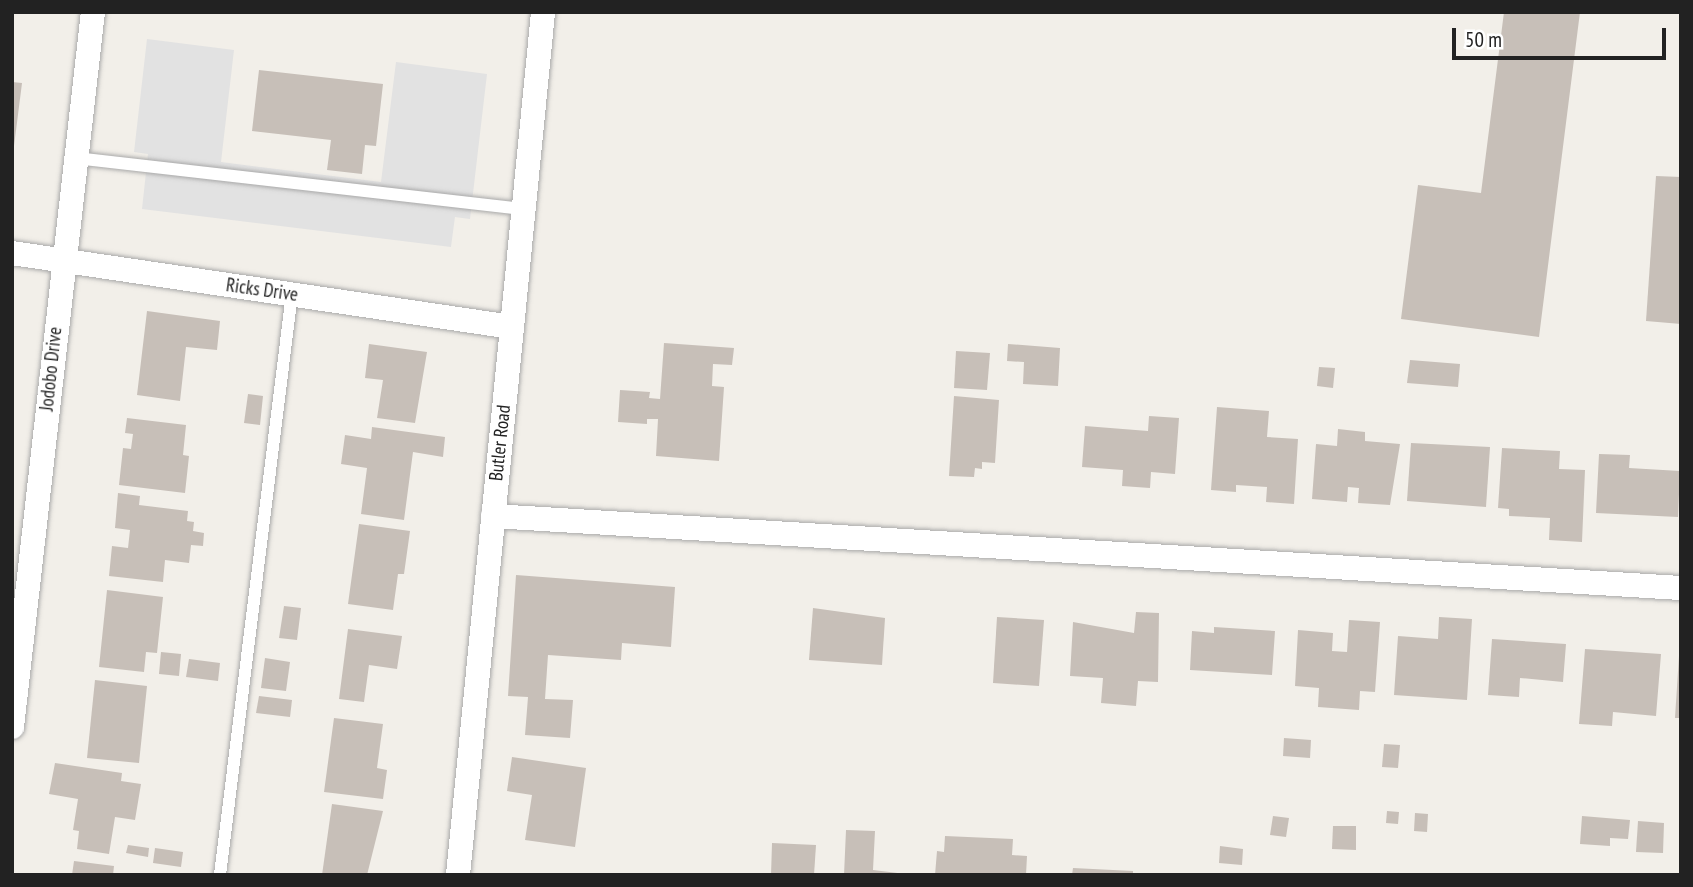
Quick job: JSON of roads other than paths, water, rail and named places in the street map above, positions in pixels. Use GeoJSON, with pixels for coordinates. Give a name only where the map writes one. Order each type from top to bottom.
{"type":"FeatureCollection","features":[{"type":"Feature","properties":{"kind":"street","name":"Butler Road"},"geometry":{"type":"LineString","coordinates":[[458,875],[543,12]]}},
{"type":"Feature","properties":{"kind":"street","name":"Jodobo Drive"},"geometry":{"type":"LineString","coordinates":[[12,727],[90,13]]}},
{"type":"Feature","properties":{"kind":"street","name":"Ricks Drive"},"geometry":{"type":"LineString","coordinates":[[12,253],[512,327]]}},
{"type":"Feature","properties":{"kind":"street"},"geometry":{"type":"LineString","coordinates":[[493,516],[1681,588]]}},
{"type":"Feature","properties":{"kind":"lane"},"geometry":{"type":"LineString","coordinates":[[75,158],[523,209]]}},
{"type":"Feature","properties":{"kind":"lane"},"geometry":{"type":"LineString","coordinates":[[220,875],[292,294]]}}]}
